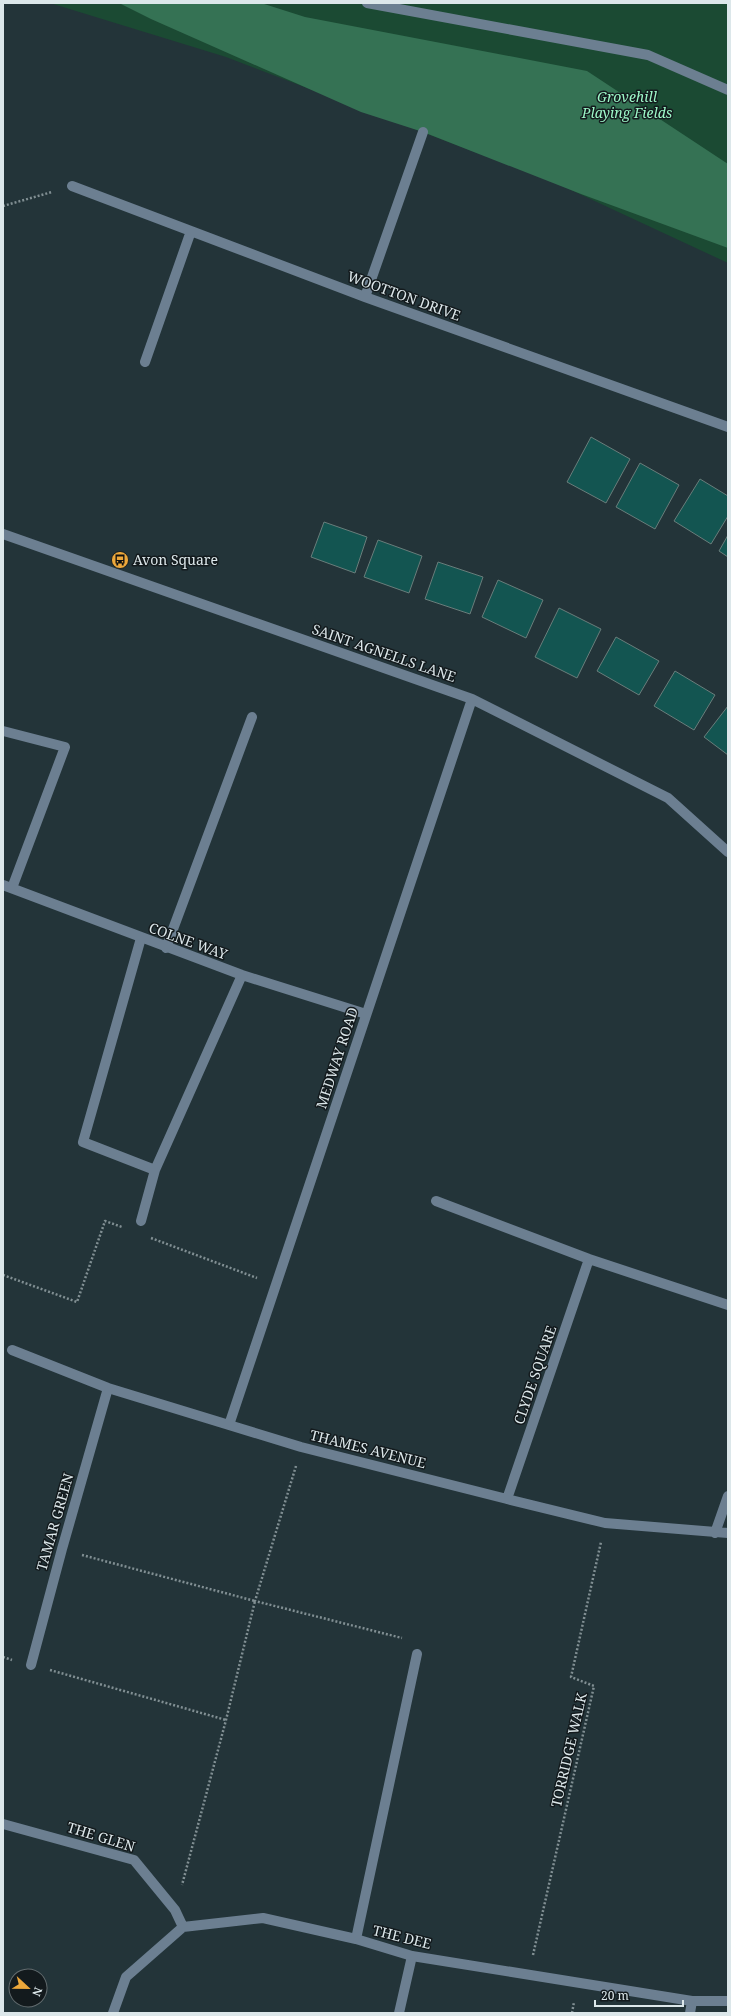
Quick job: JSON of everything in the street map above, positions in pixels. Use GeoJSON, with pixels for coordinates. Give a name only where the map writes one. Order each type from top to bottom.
{"type":"FeatureCollection","features":[{"type":"Feature","properties":{"kind":"street"},"geometry":{"type":"LineString","coordinates":[[367,3],[648,55],[728,90]]}},
{"type":"Feature","properties":{"kind":"street"},"geometry":{"type":"LineString","coordinates":[[365,297],[423,132]]}},
{"type":"Feature","properties":{"kind":"street","name":"WOOTTON DRIVE"},"geometry":{"type":"LineString","coordinates":[[72,186],[365,297],[728,427]]}},
{"type":"Feature","properties":{"kind":"street"},"geometry":{"type":"LineString","coordinates":[[145,362],[190,231]]}},
{"type":"Feature","properties":{"kind":"street","name":"SAINT AGNELLS LANE"},"geometry":{"type":"LineString","coordinates":[[3,534],[472,699],[668,798],[728,852]]}},
{"type":"Feature","properties":{"kind":"street","name":"MEDWAY ROAD"},"geometry":{"type":"LineString","coordinates":[[229,1425],[472,699]]}},
{"type":"Feature","properties":{"kind":"street"},"geometry":{"type":"LineString","coordinates":[[166,948],[252,717]]}},
{"type":"Feature","properties":{"kind":"street"},"geometry":{"type":"LineString","coordinates":[[3,731],[65,747],[8,887]]}},
{"type":"Feature","properties":{"kind":"street","name":"COLNE WAY"},"geometry":{"type":"LineString","coordinates":[[8,887],[242,976],[366,1014]]}},
{"type":"Feature","properties":{"kind":"street"},"geometry":{"type":"LineString","coordinates":[[141,938],[83,1142],[155,1170]]}},
{"type":"Feature","properties":{"kind":"street"},"geometry":{"type":"LineString","coordinates":[[141,1221],[155,1170],[242,976]]}},
{"type":"Feature","properties":{"kind":"street"},"geometry":{"type":"LineString","coordinates":[[436,1201],[589,1259],[728,1305]]}},
{"type":"Feature","properties":{"kind":"street","name":"CLYDE SQUARE"},"geometry":{"type":"LineString","coordinates":[[507,1500],[589,1259]]}},
{"type":"Feature","properties":{"kind":"street","name":"THAMES AVENUE"},"geometry":{"type":"LineString","coordinates":[[12,1350],[108,1388],[229,1425],[302,1446],[507,1500],[605,1523],[728,1533]]}},
{"type":"Feature","properties":{"kind":"street","name":"TAMAR GREEN"},"geometry":{"type":"LineString","coordinates":[[31,1665],[108,1388]]}},
{"type":"Feature","properties":{"kind":"street"},"geometry":{"type":"LineString","coordinates":[[716,1533],[728,1496]]}},
{"type":"Feature","properties":{"kind":"street"},"geometry":{"type":"LineString","coordinates":[[356,1939],[417,1654]]}},
{"type":"Feature","properties":{"kind":"street","name":"THE GLEN"},"geometry":{"type":"LineString","coordinates":[[3,1824],[134,1860],[175,1910],[183,1927]]}},
{"type":"Feature","properties":{"kind":"street","name":"THE DEE"},"geometry":{"type":"LineString","coordinates":[[183,1927],[263,1918],[356,1939],[412,1956],[692,2001],[728,2001]]}},
{"type":"Feature","properties":{"kind":"street"},"geometry":{"type":"LineString","coordinates":[[113,2013],[126,1977],[183,1927]]}},
{"type":"Feature","properties":{"kind":"street"},"geometry":{"type":"LineString","coordinates":[[399,2013],[412,1956]]}},
{"type":"Feature","properties":{"kind":"street"},"geometry":{"type":"LineString","coordinates":[[690,2013],[692,2001]]}},
{"type":"Feature","properties":{"kind":"path"},"geometry":{"type":"LineString","coordinates":[[3,206],[72,186]]}},
{"type":"Feature","properties":{"kind":"path"},"geometry":{"type":"LineString","coordinates":[[3,1275],[77,1302],[105,1220],[127,1229]]}},
{"type":"Feature","properties":{"kind":"path"},"geometry":{"type":"LineString","coordinates":[[150,1237],[276,1285]]}},
{"type":"Feature","properties":{"kind":"path"},"geometry":{"type":"LineString","coordinates":[[175,1910],[226,1720],[255,1601],[302,1446]]}},
{"type":"Feature","properties":{"kind":"path","name":"TORRIDGE WALK"},"geometry":{"type":"LineString","coordinates":[[529,1974],[549,1879],[594,1686],[572,1677],[605,1523]]}},
{"type":"Feature","properties":{"kind":"path"},"geometry":{"type":"LineString","coordinates":[[62,1549],[255,1601],[402,1638]]}},
{"type":"Feature","properties":{"kind":"path"},"geometry":{"type":"LineString","coordinates":[[3,1657],[226,1720]]}},
{"type":"Feature","properties":{"kind":"green space","name":"Grovehill Playing Fields"},"geometry":{"type":"Polygon","coordinates":[[[50,3],[728,3],[728,263],[556,183],[226,57],[50,3]]]}},
{"type":"Feature","properties":{"kind":"green space","name":"Grovehill Playing Fields"},"geometry":{"type":"Polygon","coordinates":[[[119,3],[261,3],[305,17],[587,71],[728,164],[728,248],[581,194],[423,132],[361,112],[151,19],[119,3]]]}},
{"type":"Feature","properties":{"kind":"building"},"geometry":{"type":"Polygon","coordinates":[[[591,437],[630,459],[606,503],[567,482],[591,437]]]}},
{"type":"Feature","properties":{"kind":"building"},"geometry":{"type":"Polygon","coordinates":[[[640,463],[679,485],[655,529],[616,507],[640,463]]]}},
{"type":"Feature","properties":{"kind":"building"},"geometry":{"type":"Polygon","coordinates":[[[700,479],[728,496],[728,516],[711,544],[674,521],[700,479]]]}},
{"type":"Feature","properties":{"kind":"building"},"geometry":{"type":"Polygon","coordinates":[[[324,522],[367,537],[355,573],[311,557],[324,522]]]}},
{"type":"Feature","properties":{"kind":"building"},"geometry":{"type":"Polygon","coordinates":[[[728,535],[728,557],[719,551],[728,535]]]}},
{"type":"Feature","properties":{"kind":"building"},"geometry":{"type":"Polygon","coordinates":[[[378,540],[422,556],[409,593],[364,577],[378,540]]]}},
{"type":"Feature","properties":{"kind":"building"},"geometry":{"type":"Polygon","coordinates":[[[438,562],[483,577],[470,614],[425,599],[438,562]]]}},
{"type":"Feature","properties":{"kind":"building"},"geometry":{"type":"Polygon","coordinates":[[[498,580],[543,600],[526,638],[482,617],[498,580]]]}},
{"type":"Feature","properties":{"kind":"building"},"geometry":{"type":"Polygon","coordinates":[[[559,608],[601,629],[577,678],[535,657],[559,608]]]}},
{"type":"Feature","properties":{"kind":"building"},"geometry":{"type":"Polygon","coordinates":[[[616,637],[659,661],[639,695],[597,671],[616,637]]]}},
{"type":"Feature","properties":{"kind":"building"},"geometry":{"type":"Polygon","coordinates":[[[675,671],[715,695],[694,730],[654,706],[675,671]]]}},
{"type":"Feature","properties":{"kind":"building"},"geometry":{"type":"Polygon","coordinates":[[[728,706],[728,755],[704,737],[728,706]]]}},
{"type":"Feature","properties":{"kind":"place","name":"Avon Square"},"geometry":{"type":"Point","coordinates":[120,560]}}]}
